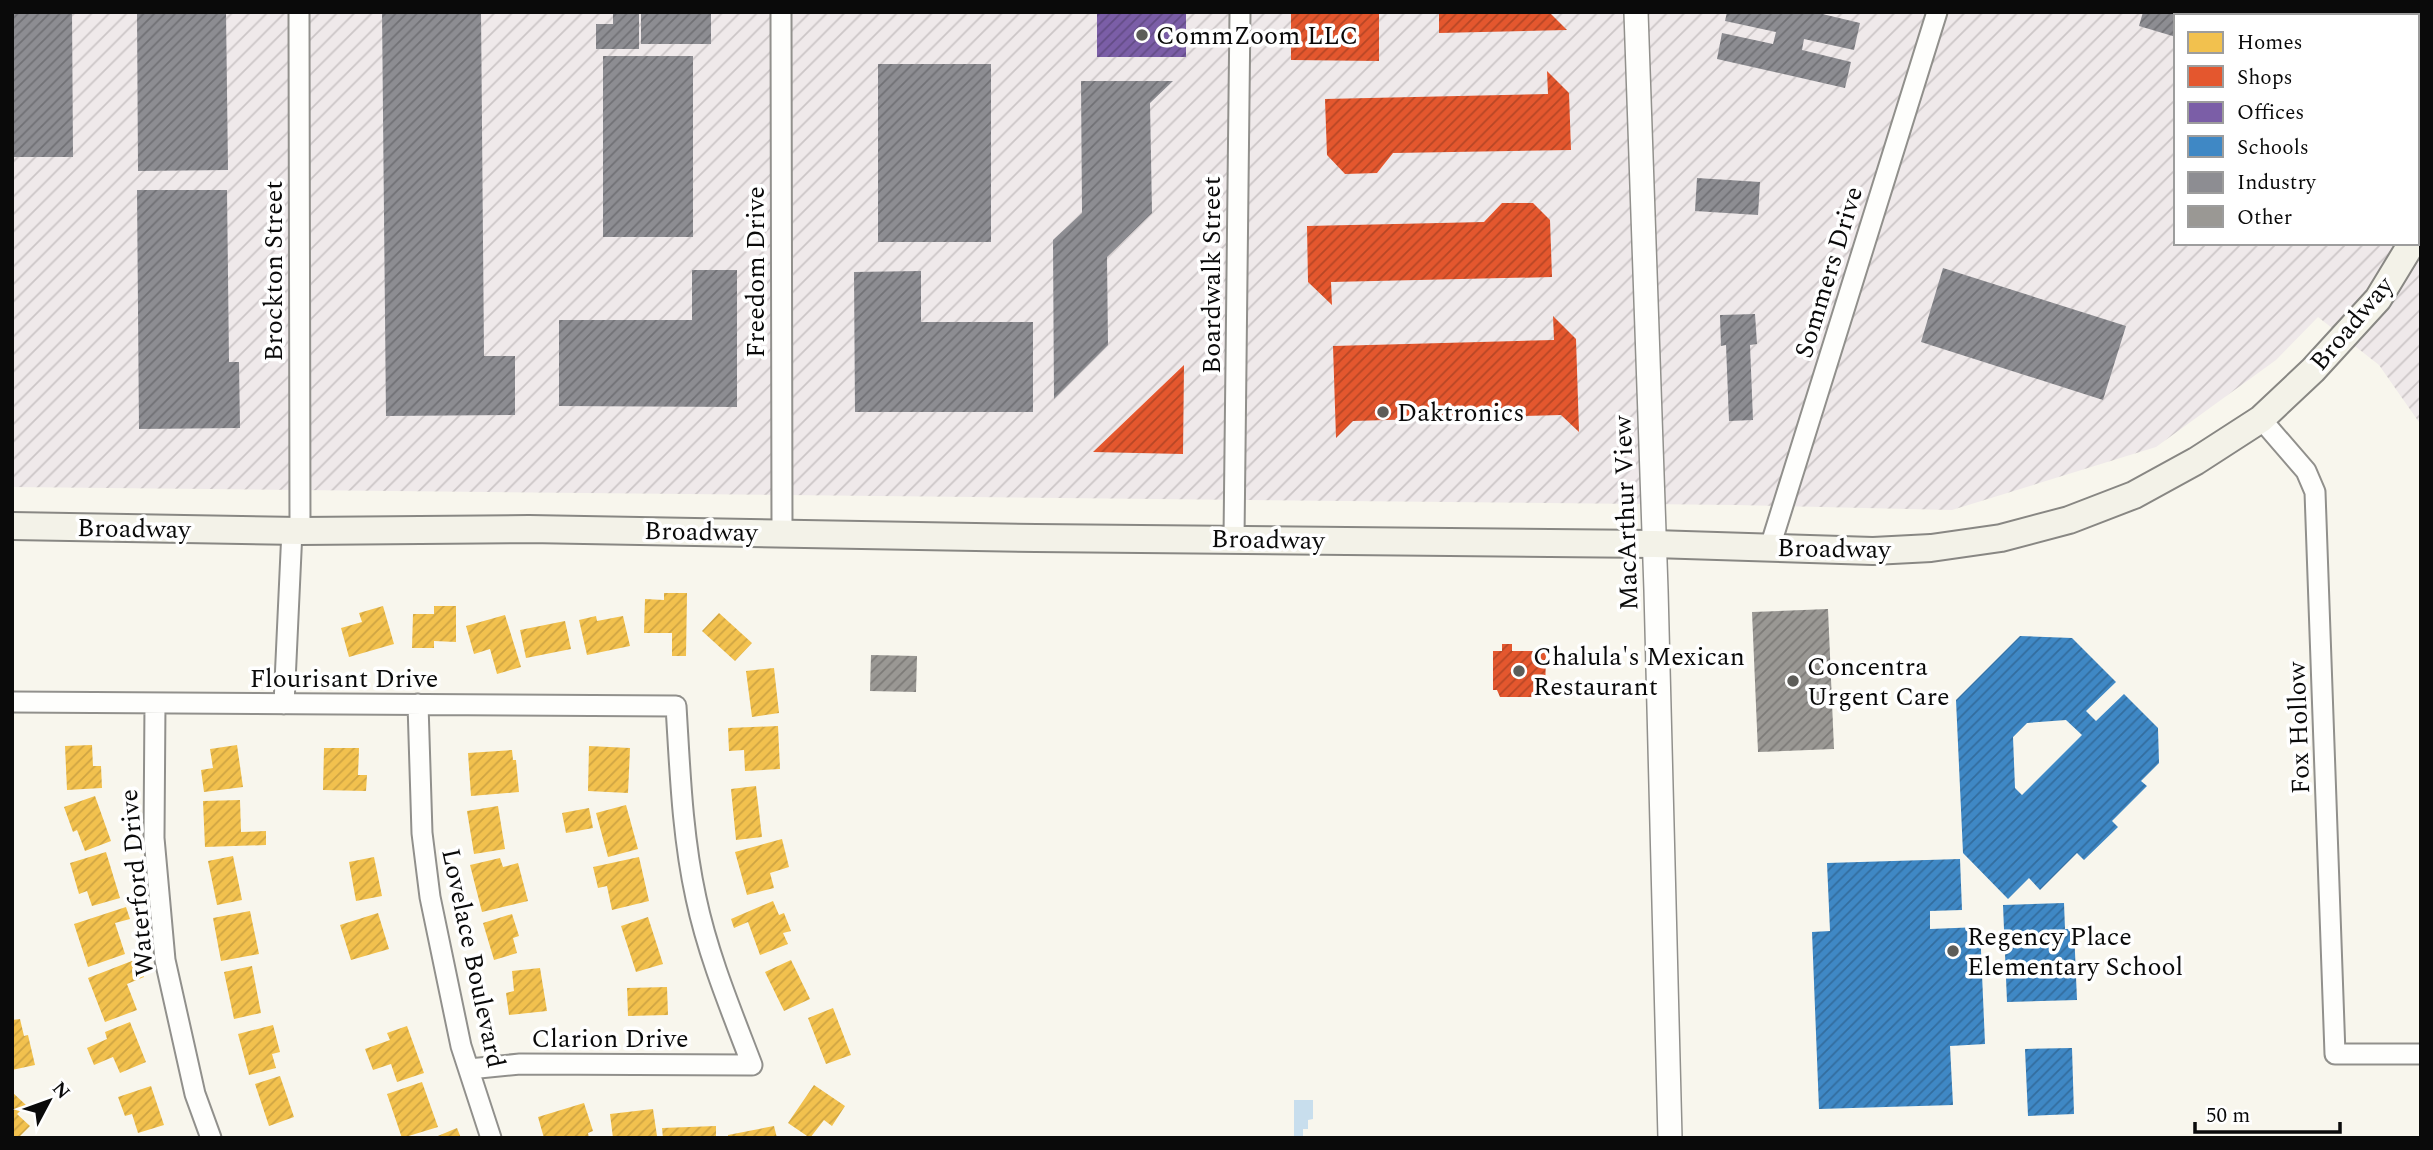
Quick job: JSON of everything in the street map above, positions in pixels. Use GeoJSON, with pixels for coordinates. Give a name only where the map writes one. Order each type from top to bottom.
{"type":"FeatureCollection","features":[{"type":"Feature","properties":{"kind":"main road","name":"Broadway"},"geometry":{"type":"LineString","coordinates":[[12,526],[296,531],[529,529],[1043,538],[1234,538],[1654,544],[1873,551],[1931,548],[2001,538],[2069,520],[2134,495],[2196,461],[2261,419],[2313,370],[2371,308],[2411,245]]}},
{"type":"Feature","properties":{"kind":"street","name":"Brockton Street"},"geometry":{"type":"LineString","coordinates":[[284,704],[296,531],[299,12]]}},
{"type":"Feature","properties":{"kind":"street","name":"Freedom Drive"},"geometry":{"type":"LineString","coordinates":[[781,12],[782,533]]}},
{"type":"Feature","properties":{"kind":"street","name":"Boardwalk Street"},"geometry":{"type":"LineString","coordinates":[[1234,538],[1240,12]]}},
{"type":"Feature","properties":{"kind":"street","name":"MacArthur View"},"geometry":{"type":"LineString","coordinates":[[1636,12],[1670,1138]]}},
{"type":"Feature","properties":{"kind":"street","name":"Sommers Drive"},"geometry":{"type":"LineString","coordinates":[[1770,547],[1937,12]]}},
{"type":"Feature","properties":{"kind":"street","name":"Fox Hollow"},"geometry":{"type":"LineString","coordinates":[[2261,419],[2306,471],[2315,492],[2335,1054],[2421,1054]]}},
{"type":"Feature","properties":{"kind":"street","name":"Flourisant Drive"},"geometry":{"type":"LineString","coordinates":[[12,702],[676,706],[683,817],[696,898],[717,976],[752,1065]]}},
{"type":"Feature","properties":{"kind":"street","name":"Waterford Drive"},"geometry":{"type":"LineString","coordinates":[[155,704],[154,838],[165,960],[195,1094],[211,1138]]}},
{"type":"Feature","properties":{"kind":"street","name":"Lovelace Boulevard"},"geometry":{"type":"LineString","coordinates":[[418,704],[422,833],[429,897],[461,1046],[491,1138]]}},
{"type":"Feature","properties":{"kind":"street","name":"Clarion Drive"},"geometry":{"type":"LineString","coordinates":[[469,1069],[520,1064],[752,1065]]}},
{"type":"Feature","properties":{"kind":"shaded area"},"geometry":{"type":"Polygon","coordinates":[[[12,12],[2421,12],[2421,425],[2379,365],[2318,317],[2276,360],[2156,447],[1952,510],[1736,505],[12,487],[12,12]]]}},
{"type":"Feature","properties":{"kind":"water"},"geometry":{"type":"Polygon","coordinates":[[[1294,1100],[1313,1100],[1313,1119],[1308,1120],[1308,1129],[1303,1129],[1303,1138],[1294,1138],[1294,1100]]]}},
{"type":"Feature","properties":{"kind":"building: Homes"},"geometry":{"type":"Polygon","coordinates":[[[664,593],[687,593],[686,656],[672,656],[672,633],[644,633],[645,599],[664,600],[664,593]]]}},
{"type":"Feature","properties":{"kind":"building: Homes"},"geometry":{"type":"Polygon","coordinates":[[[383,606],[394,644],[349,657],[341,628],[362,622],[359,613],[383,606]]]}},
{"type":"Feature","properties":{"kind":"building: Homes"},"geometry":{"type":"Polygon","coordinates":[[[434,606],[456,606],[456,642],[434,641],[434,648],[412,648],[413,614],[434,614],[434,606]]]}},
{"type":"Feature","properties":{"kind":"building: Homes"},"geometry":{"type":"Polygon","coordinates":[[[719,613],[752,643],[735,661],[702,631],[719,613]]]}},
{"type":"Feature","properties":{"kind":"building: Homes"},"geometry":{"type":"Polygon","coordinates":[[[505,615],[521,667],[497,674],[490,649],[474,654],[466,626],[505,615]]]}},
{"type":"Feature","properties":{"kind":"building: Homes"},"geometry":{"type":"Polygon","coordinates":[[[596,616],[597,621],[623,616],[630,646],[587,655],[579,620],[596,616]]]}},
{"type":"Feature","properties":{"kind":"building: Homes"},"geometry":{"type":"Polygon","coordinates":[[[565,621],[571,649],[526,658],[520,630],[565,621]]]}},
{"type":"Feature","properties":{"kind":"building: Homes"},"geometry":{"type":"Polygon","coordinates":[[[774,668],[779,713],[752,717],[746,671],[774,668]]]}},
{"type":"Feature","properties":{"kind":"building: Homes"},"geometry":{"type":"Polygon","coordinates":[[[778,726],[780,769],[745,771],[744,750],[729,751],[728,728],[778,726]]]}},
{"type":"Feature","properties":{"kind":"building: Homes"},"geometry":{"type":"Polygon","coordinates":[[[92,745],[93,766],[101,766],[102,788],[67,790],[65,746],[92,745]]]}},
{"type":"Feature","properties":{"kind":"building: Homes"},"geometry":{"type":"Polygon","coordinates":[[[237,745],[243,787],[204,792],[201,770],[213,768],[210,749],[237,745]]]}},
{"type":"Feature","properties":{"kind":"building: Homes"},"geometry":{"type":"Polygon","coordinates":[[[589,746],[630,748],[628,793],[588,791],[589,746]]]}},
{"type":"Feature","properties":{"kind":"building: Homes"},"geometry":{"type":"Polygon","coordinates":[[[324,748],[359,748],[358,775],[367,775],[366,791],[323,790],[324,748]]]}},
{"type":"Feature","properties":{"kind":"building: Homes"},"geometry":{"type":"Polygon","coordinates":[[[512,750],[513,760],[516,760],[519,792],[471,796],[468,753],[512,750]]]}},
{"type":"Feature","properties":{"kind":"building: Homes"},"geometry":{"type":"Polygon","coordinates":[[[756,786],[762,837],[736,840],[731,789],[756,786]]]}},
{"type":"Feature","properties":{"kind":"building: Homes"},"geometry":{"type":"Polygon","coordinates":[[[95,796],[111,841],[85,851],[77,830],[73,832],[64,807],[95,796]]]}},
{"type":"Feature","properties":{"kind":"building: Homes"},"geometry":{"type":"Polygon","coordinates":[[[240,800],[241,832],[266,831],[266,845],[205,847],[203,801],[240,800]]]}},
{"type":"Feature","properties":{"kind":"building: Homes"},"geometry":{"type":"Polygon","coordinates":[[[626,805],[638,849],[608,857],[596,813],[626,805]]]}},
{"type":"Feature","properties":{"kind":"building: Homes"},"geometry":{"type":"Polygon","coordinates":[[[498,806],[505,849],[474,854],[467,811],[498,806]]]}},
{"type":"Feature","properties":{"kind":"building: Homes"},"geometry":{"type":"Polygon","coordinates":[[[589,808],[593,828],[566,833],[562,813],[589,808]]]}},
{"type":"Feature","properties":{"kind":"building: Homes"},"geometry":{"type":"Polygon","coordinates":[[[782,839],[789,867],[770,873],[774,888],[747,895],[735,852],[782,839]]]}},
{"type":"Feature","properties":{"kind":"building: Homes"},"geometry":{"type":"Polygon","coordinates":[[[106,852],[120,898],[92,906],[87,891],[79,894],[70,863],[106,852]]]}},
{"type":"Feature","properties":{"kind":"building: Homes"},"geometry":{"type":"Polygon","coordinates":[[[233,856],[242,900],[217,905],[208,861],[233,856]]]}},
{"type":"Feature","properties":{"kind":"building: Homes"},"geometry":{"type":"Polygon","coordinates":[[[374,857],[382,896],[356,901],[349,862],[374,857]]]}},
{"type":"Feature","properties":{"kind":"building: Homes"},"geometry":{"type":"Polygon","coordinates":[[[639,857],[649,901],[612,910],[607,886],[598,888],[593,867],[639,857]]]}},
{"type":"Feature","properties":{"kind":"building: Homes"},"geometry":{"type":"Polygon","coordinates":[[[500,858],[503,867],[518,863],[528,901],[482,912],[470,865],[500,858]]]}},
{"type":"Feature","properties":{"kind":"building: Homes"},"geometry":{"type":"Polygon","coordinates":[[[773,901],[779,915],[784,913],[791,931],[783,933],[788,944],[760,955],[748,922],[734,928],[731,919],[773,901]]]}},
{"type":"Feature","properties":{"kind":"building: Homes"},"geometry":{"type":"Polygon","coordinates":[[[126,907],[130,919],[115,923],[125,954],[88,967],[74,924],[126,907]]]}},
{"type":"Feature","properties":{"kind":"building: Homes"},"geometry":{"type":"Polygon","coordinates":[[[250,911],[259,954],[221,961],[213,918],[250,911]]]}},
{"type":"Feature","properties":{"kind":"building: Homes"},"geometry":{"type":"Polygon","coordinates":[[[378,913],[389,949],[351,960],[340,925],[378,913]]]}},
{"type":"Feature","properties":{"kind":"building: Homes"},"geometry":{"type":"Polygon","coordinates":[[[512,914],[519,936],[513,938],[517,953],[494,960],[483,923],[512,914]]]}},
{"type":"Feature","properties":{"kind":"building: Homes"},"geometry":{"type":"Polygon","coordinates":[[[648,917],[663,964],[636,972],[621,926],[648,917]]]}},
{"type":"Feature","properties":{"kind":"building: Homes"},"geometry":{"type":"Polygon","coordinates":[[[137,959],[144,977],[127,984],[137,1010],[105,1022],[88,978],[137,959]]]}},
{"type":"Feature","properties":{"kind":"building: Homes"},"geometry":{"type":"Polygon","coordinates":[[[791,960],[810,999],[784,1011],[765,972],[791,960]]]}},
{"type":"Feature","properties":{"kind":"building: Homes"},"geometry":{"type":"Polygon","coordinates":[[[252,966],[261,1013],[234,1019],[224,972],[252,966]]]}},
{"type":"Feature","properties":{"kind":"building: Homes"},"geometry":{"type":"Polygon","coordinates":[[[540,968],[547,1011],[509,1015],[506,993],[514,991],[512,971],[540,968]]]}},
{"type":"Feature","properties":{"kind":"building: Homes"},"geometry":{"type":"Polygon","coordinates":[[[667,987],[668,1015],[628,1016],[627,988],[667,987]]]}},
{"type":"Feature","properties":{"kind":"building: Homes"},"geometry":{"type":"Polygon","coordinates":[[[833,1008],[851,1055],[826,1064],[808,1018],[833,1008]]]}},
{"type":"Feature","properties":{"kind":"building: Homes"},"geometry":{"type":"Polygon","coordinates":[[[20,1019],[24,1036],[28,1035],[35,1065],[12,1070],[12,1020],[20,1019]]]}},
{"type":"Feature","properties":{"kind":"building: Homes"},"geometry":{"type":"Polygon","coordinates":[[[130,1022],[146,1062],[120,1073],[113,1057],[94,1065],[87,1048],[107,1039],[105,1032],[130,1022]]]}},
{"type":"Feature","properties":{"kind":"building: Homes"},"geometry":{"type":"Polygon","coordinates":[[[273,1025],[280,1052],[272,1054],[276,1068],[249,1075],[238,1034],[273,1025]]]}},
{"type":"Feature","properties":{"kind":"building: Homes"},"geometry":{"type":"Polygon","coordinates":[[[407,1026],[424,1073],[397,1082],[391,1064],[373,1070],[365,1049],[390,1040],[387,1033],[407,1026]]]}},
{"type":"Feature","properties":{"kind":"building: Homes"},"geometry":{"type":"Polygon","coordinates":[[[280,1076],[294,1117],[269,1126],[255,1084],[280,1076]]]}},
{"type":"Feature","properties":{"kind":"building: Homes"},"geometry":{"type":"Polygon","coordinates":[[[422,1082],[438,1127],[402,1138],[387,1094],[422,1082]]]}},
{"type":"Feature","properties":{"kind":"building: Homes"},"geometry":{"type":"Polygon","coordinates":[[[814,1085],[845,1106],[832,1126],[824,1120],[810,1138],[788,1123],[814,1085]]]}},
{"type":"Feature","properties":{"kind":"building: Homes"},"geometry":{"type":"Polygon","coordinates":[[[151,1086],[164,1125],[138,1133],[132,1114],[125,1116],[118,1097],[151,1086]]]}},
{"type":"Feature","properties":{"kind":"building: Homes"},"geometry":{"type":"Polygon","coordinates":[[[12,1092],[26,1105],[17,1114],[30,1126],[18,1138],[12,1138],[12,1092]]]}},
{"type":"Feature","properties":{"kind":"building: Homes"},"geometry":{"type":"Polygon","coordinates":[[[584,1103],[593,1131],[588,1133],[589,1138],[544,1138],[538,1117],[584,1103]]]}},
{"type":"Feature","properties":{"kind":"building: Homes"},"geometry":{"type":"Polygon","coordinates":[[[653,1109],[657,1136],[613,1138],[610,1114],[653,1109]]]}},
{"type":"Feature","properties":{"kind":"building: Homes"},"geometry":{"type":"Polygon","coordinates":[[[716,1126],[716,1138],[663,1138],[662,1128],[716,1126]]]}},
{"type":"Feature","properties":{"kind":"building: Homes"},"geometry":{"type":"Polygon","coordinates":[[[774,1126],[777,1138],[728,1138],[728,1135],[774,1126]]]}},
{"type":"Feature","properties":{"kind":"building: Homes"},"geometry":{"type":"Polygon","coordinates":[[[457,1128],[461,1138],[433,1138],[457,1128]]]}},
{"type":"Feature","properties":{"kind":"building: Shops"},"geometry":{"type":"Polygon","coordinates":[[[1291,12],[1379,12],[1379,61],[1291,60],[1291,12]]]}},
{"type":"Feature","properties":{"kind":"building: Shops"},"geometry":{"type":"Polygon","coordinates":[[[1439,12],[1549,12],[1567,30],[1439,33],[1439,12]]]}},
{"type":"Feature","properties":{"kind":"building: Shops"},"geometry":{"type":"Polygon","coordinates":[[[1547,71],[1569,93],[1571,150],[1393,153],[1377,173],[1345,174],[1327,155],[1325,99],[1548,94],[1547,71]]]}},
{"type":"Feature","properties":{"kind":"building: Shops"},"geometry":{"type":"Polygon","coordinates":[[[1502,203],[1533,203],[1550,220],[1552,277],[1331,282],[1332,305],[1308,282],[1307,226],[1484,222],[1502,203]]]}},
{"type":"Feature","properties":{"kind":"building: Shops"},"geometry":{"type":"Polygon","coordinates":[[[1553,316],[1576,339],[1579,432],[1561,415],[1353,421],[1336,438],[1333,346],[1554,340],[1553,316]]]}},
{"type":"Feature","properties":{"kind":"building: Shops"},"geometry":{"type":"Polygon","coordinates":[[[1184,365],[1183,454],[1093,452],[1184,365]]]}},
{"type":"Feature","properties":{"kind":"building: Shops","name":"Chalula's Mexican Restaurant"},"geometry":{"type":"Polygon","coordinates":[[[1502,644],[1512,644],[1512,651],[1546,651],[1545,697],[1500,697],[1497,690],[1493,690],[1493,651],[1502,651],[1502,644]]]}},
{"type":"Feature","properties":{"kind":"building: Offices","name":"CommZoom LLC"},"geometry":{"type":"Polygon","coordinates":[[[1097,12],[1186,12],[1186,57],[1097,57],[1097,12]]]}},
{"type":"Feature","properties":{"kind":"building: Schools","name":"Regency Place Elementary School"},"geometry":{"type":"Polygon","coordinates":[[[2020,636],[2072,638],[2116,682],[2086,711],[2096,721],[2124,694],[2158,728],[2159,763],[2141,781],[2147,786],[2112,821],[2118,827],[2084,860],[2077,853],[2040,890],[2029,878],[2008,899],[1963,853],[1956,700],[2020,636]],[[2066,720],[2027,723],[2013,737],[2015,788],[2022,795],[2082,735],[2066,720]]]}},
{"type":"Feature","properties":{"kind":"building: Schools"},"geometry":{"type":"Polygon","coordinates":[[[1960,859],[1962,910],[1930,911],[1930,929],[1980,927],[1985,1044],[1950,1046],[1953,1105],[1819,1109],[1812,932],[1830,931],[1827,863],[1960,859]]]}},
{"type":"Feature","properties":{"kind":"building: Schools"},"geometry":{"type":"Polygon","coordinates":[[[2064,903],[2065,929],[2074,929],[2077,1000],[2007,1002],[2003,905],[2064,903]]]}},
{"type":"Feature","properties":{"kind":"building: Schools"},"geometry":{"type":"Polygon","coordinates":[[[2072,1048],[2074,1114],[2028,1116],[2025,1049],[2072,1048]]]}},
{"type":"Feature","properties":{"kind":"building: Industry"},"geometry":{"type":"Polygon","coordinates":[[[12,12],[72,12],[73,157],[12,157],[12,12]]]}},
{"type":"Feature","properties":{"kind":"building: Industry"},"geometry":{"type":"Polygon","coordinates":[[[137,12],[226,12],[228,170],[138,171],[137,12]]]}},
{"type":"Feature","properties":{"kind":"building: Industry"},"geometry":{"type":"Polygon","coordinates":[[[382,12],[481,12],[484,356],[515,356],[515,415],[386,416],[382,12]]]}},
{"type":"Feature","properties":{"kind":"building: Industry"},"geometry":{"type":"Polygon","coordinates":[[[613,12],[639,12],[639,49],[596,49],[596,24],[613,24],[613,12]]]}},
{"type":"Feature","properties":{"kind":"building: Industry"},"geometry":{"type":"Polygon","coordinates":[[[641,12],[711,12],[711,44],[641,44],[641,12]]]}},
{"type":"Feature","properties":{"kind":"building: Industry"},"geometry":{"type":"Polygon","coordinates":[[[1727,12],[1814,12],[1860,23],[1854,50],[1804,39],[1802,50],[1851,62],[1845,88],[1717,59],[1722,33],[1773,44],[1776,32],[1725,21],[1727,12]]]}},
{"type":"Feature","properties":{"kind":"building: Industry"},"geometry":{"type":"Polygon","coordinates":[[[2143,12],[2284,12],[2174,14],[2174,36],[2139,26],[2143,12]]]}},
{"type":"Feature","properties":{"kind":"building: Industry"},"geometry":{"type":"Polygon","coordinates":[[[603,56],[693,56],[693,237],[603,237],[603,56]]]}},
{"type":"Feature","properties":{"kind":"building: Industry"},"geometry":{"type":"Polygon","coordinates":[[[878,64],[991,64],[991,242],[878,242],[878,64]]]}},
{"type":"Feature","properties":{"kind":"building: Industry"},"geometry":{"type":"Polygon","coordinates":[[[1081,81],[1173,81],[1150,103],[1152,213],[1107,257],[1108,345],[1054,399],[1053,240],[1082,213],[1081,81]]]}},
{"type":"Feature","properties":{"kind":"building: Industry"},"geometry":{"type":"Polygon","coordinates":[[[1697,178],[1760,182],[1758,215],[1695,211],[1697,178]]]}},
{"type":"Feature","properties":{"kind":"building: Industry"},"geometry":{"type":"Polygon","coordinates":[[[137,190],[227,190],[229,362],[239,362],[240,428],[139,429],[137,190]]]}},
{"type":"Feature","properties":{"kind":"building: Industry"},"geometry":{"type":"Polygon","coordinates":[[[1943,268],[2126,326],[2103,400],[1921,342],[1943,268]]]}},
{"type":"Feature","properties":{"kind":"building: Industry"},"geometry":{"type":"Polygon","coordinates":[[[692,270],[737,270],[737,407],[559,406],[559,320],[692,320],[692,270]]]}},
{"type":"Feature","properties":{"kind":"building: Industry"},"geometry":{"type":"Polygon","coordinates":[[[921,271],[921,322],[1033,322],[1033,412],[855,412],[854,272],[921,271]]]}},
{"type":"Feature","properties":{"kind":"building: Industry"},"geometry":{"type":"Polygon","coordinates":[[[1755,314],[1757,344],[1750,345],[1753,420],[1729,421],[1726,345],[1721,346],[1720,315],[1755,314]]]}},
{"type":"Feature","properties":{"kind":"building: Other","name":"Concentra Urgent Care"},"geometry":{"type":"Polygon","coordinates":[[[1828,609],[1834,749],[1758,752],[1752,612],[1828,609]]]}},
{"type":"Feature","properties":{"kind":"building: Other"},"geometry":{"type":"Polygon","coordinates":[[[871,655],[917,656],[916,692],[870,691],[871,655]]]}},
{"type":"Feature","properties":{"kind":"place","name":"CommZoom LLC"},"geometry":{"type":"Point","coordinates":[1142,35]}},
{"type":"Feature","properties":{"kind":"place","name":"Daktronics"},"geometry":{"type":"Point","coordinates":[1383,412]}},
{"type":"Feature","properties":{"kind":"place","name":"Chalula's Mexican Restaurant"},"geometry":{"type":"Point","coordinates":[1519,671]}},
{"type":"Feature","properties":{"kind":"place","name":"Concentra Urgent Care"},"geometry":{"type":"Point","coordinates":[1793,681]}},
{"type":"Feature","properties":{"kind":"place","name":"Regency Place Elementary School"},"geometry":{"type":"Point","coordinates":[1953,951]}}]}
